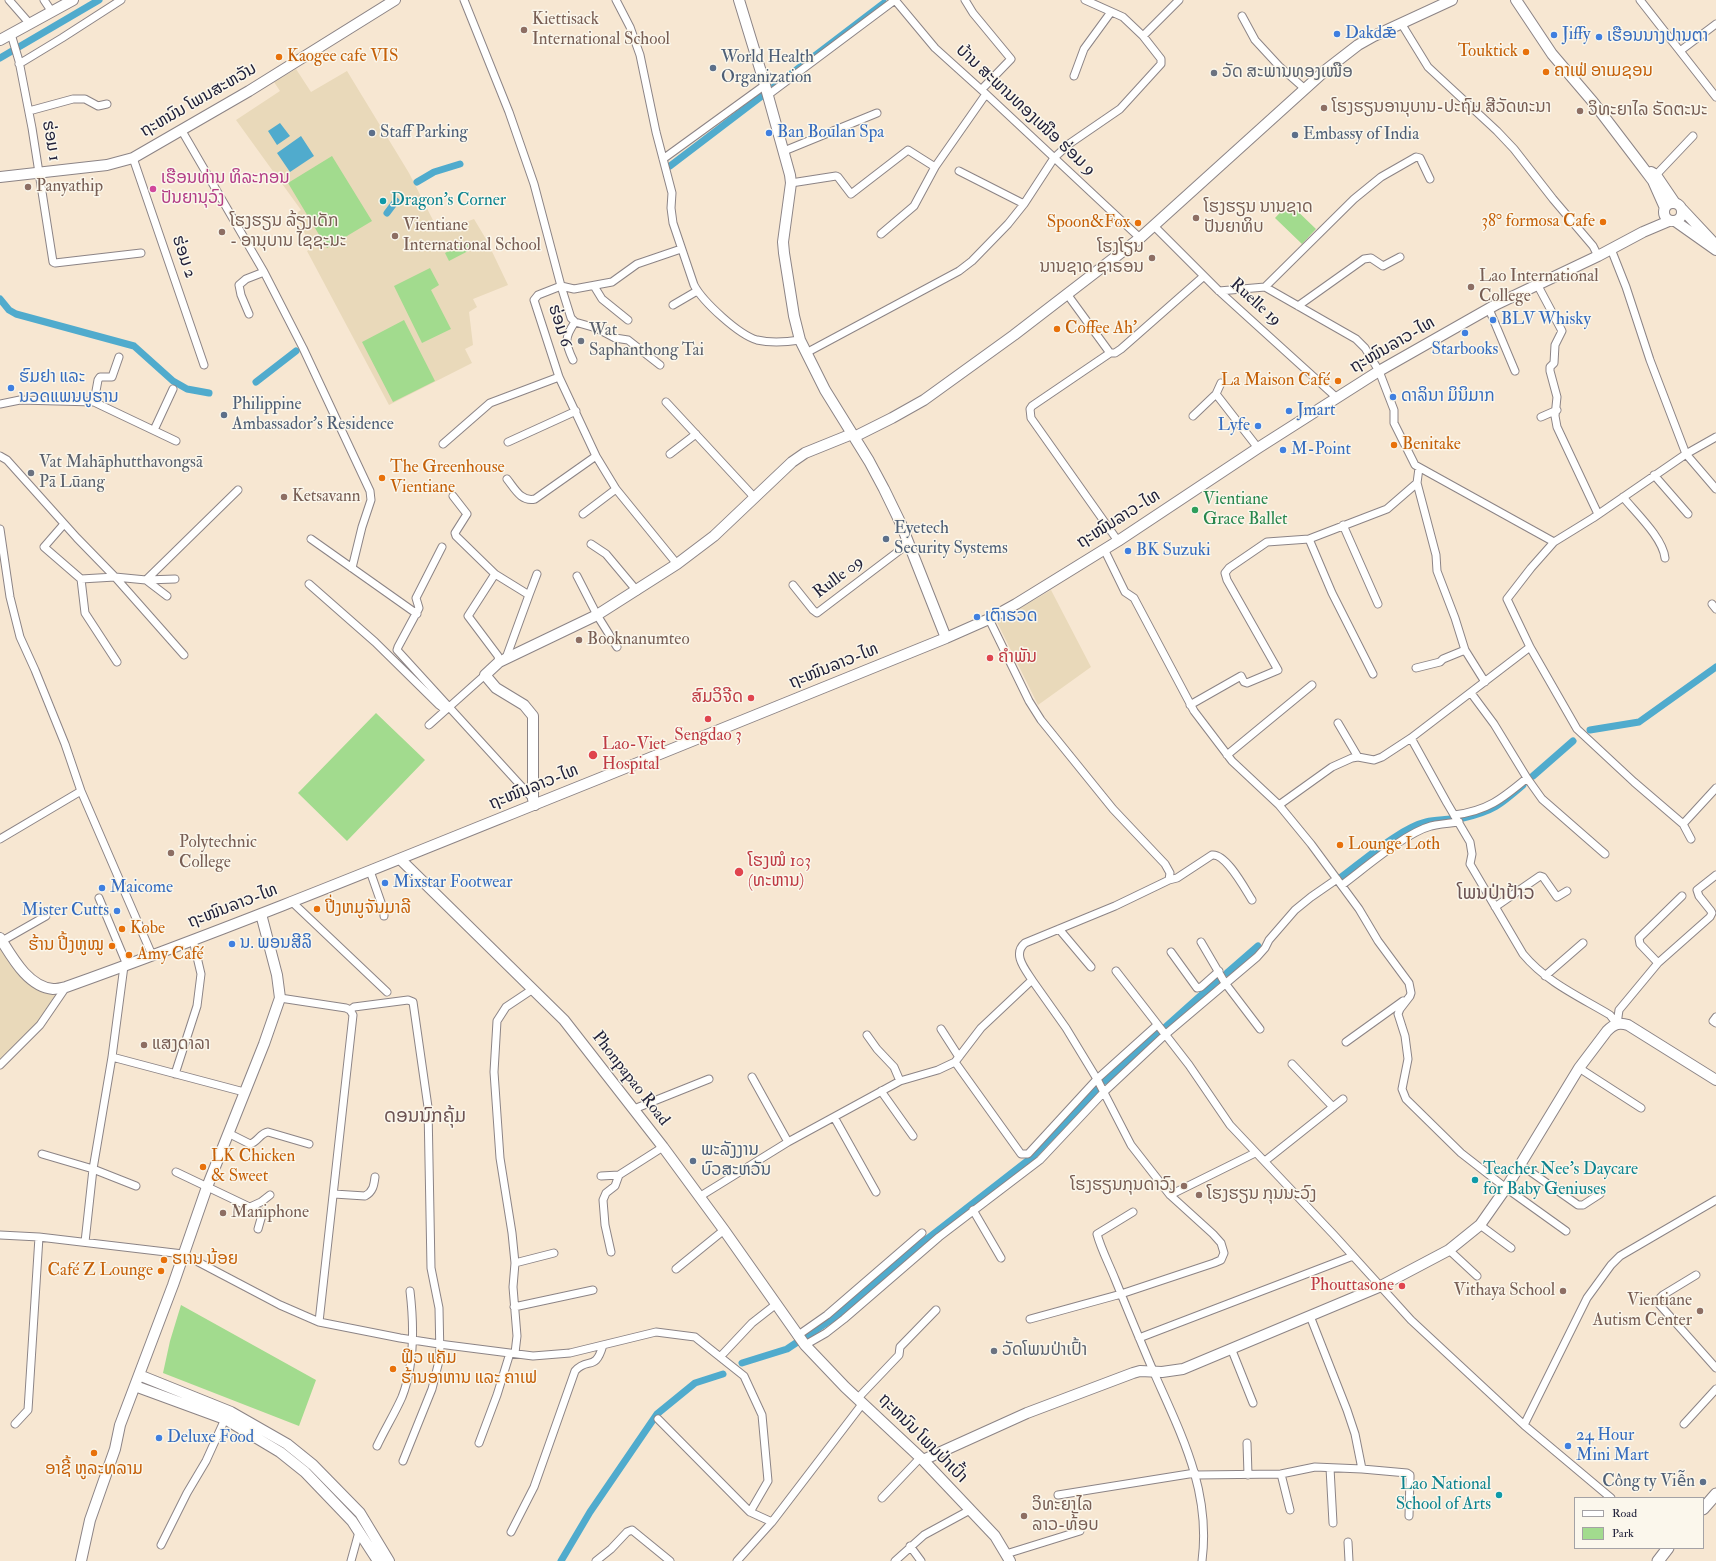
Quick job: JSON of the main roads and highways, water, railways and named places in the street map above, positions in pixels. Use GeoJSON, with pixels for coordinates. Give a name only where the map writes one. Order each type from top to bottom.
{"type":"FeatureCollection","features":[{"type":"Feature","properties":{"kind":"main road"},"geometry":{"type":"LineString","coordinates":[[1704,1508],[1716,1494]]}},
{"type":"Feature","properties":{"kind":"main road"},"geometry":{"type":"LineString","coordinates":[[1658,1561],[1667,1549]]}},
{"type":"Feature","properties":{"kind":"water"},"geometry":{"type":"Polygon","coordinates":[[[280,123],[290,136],[277,145],[268,131],[280,123]]]}},
{"type":"Feature","properties":{"kind":"water"},"geometry":{"type":"Polygon","coordinates":[[[301,136],[314,156],[290,172],[277,153],[301,136]]]}},
{"type":"Feature","properties":{"kind":"waterway"},"geometry":{"type":"LineString","coordinates":[[0,58],[99,0]]}},
{"type":"Feature","properties":{"kind":"waterway"},"geometry":{"type":"LineString","coordinates":[[670,166],[884,3]]}},
{"type":"Feature","properties":{"kind":"waterway"},"geometry":{"type":"LineString","coordinates":[[417,182],[434,172],[460,164]]}},
{"type":"Feature","properties":{"kind":"waterway"},"geometry":{"type":"LineString","coordinates":[[387,213],[396,201]]}},
{"type":"Feature","properties":{"kind":"waterway"},"geometry":{"type":"LineString","coordinates":[[0,299],[9,310],[16,314],[134,346],[173,381],[187,389],[209,393]]}},
{"type":"Feature","properties":{"kind":"waterway"},"geometry":{"type":"LineString","coordinates":[[256,382],[296,351]]}},
{"type":"Feature","properties":{"kind":"waterway"},"geometry":{"type":"LineString","coordinates":[[1590,730],[1639,722],[1716,667]]}},
{"type":"Feature","properties":{"kind":"waterway"},"geometry":{"type":"LineString","coordinates":[[1533,776],[1573,741]]}},
{"type":"Feature","properties":{"kind":"waterway"},"geometry":{"type":"LineString","coordinates":[[1463,818],[1489,810],[1508,798],[1523,785]]}},
{"type":"Feature","properties":{"kind":"waterway"},"geometry":{"type":"LineString","coordinates":[[1340,878],[1393,838],[1416,825],[1435,820],[1451,819]]}},
{"type":"Feature","properties":{"kind":"waterway"},"geometry":{"type":"LineString","coordinates":[[1227,973],[1258,946]]}},
{"type":"Feature","properties":{"kind":"waterway"},"geometry":{"type":"LineString","coordinates":[[1105,1081],[1219,979]]}},
{"type":"Feature","properties":{"kind":"waterway"},"geometry":{"type":"LineString","coordinates":[[742,1363],[787,1349],[838,1315],[918,1246],[1031,1158],[1099,1087]]}},
{"type":"Feature","properties":{"kind":"waterway"},"geometry":{"type":"LineString","coordinates":[[561,1561],[590,1512],[657,1414],[695,1383],[723,1374]]}},
{"type":"Feature","properties":{"kind":"place","name":"Kiettisack International School"},"geometry":{"type":"Point","coordinates":[524,30]}},
{"type":"Feature","properties":{"kind":"place","name":"Dakdǣ"},"geometry":{"type":"Point","coordinates":[1337,34]}},
{"type":"Feature","properties":{"kind":"place","name":"Jiffy"},"geometry":{"type":"Point","coordinates":[1554,35]}},
{"type":"Feature","properties":{"kind":"place","name":"ເຮືອນນາງປານຕາ"},"geometry":{"type":"Point","coordinates":[1599,37]}},
{"type":"Feature","properties":{"kind":"place","name":"Touktick"},"geometry":{"type":"Point","coordinates":[1526,52]}},
{"type":"Feature","properties":{"kind":"place","name":"Kaogee cafe VIS"},"geometry":{"type":"Point","coordinates":[279,57]}},
{"type":"Feature","properties":{"kind":"place","name":"World Health Organization"},"geometry":{"type":"Point","coordinates":[713,68]}},
{"type":"Feature","properties":{"kind":"place","name":"ຄາເຟ່ ອາເມຊອນ"},"geometry":{"type":"Point","coordinates":[1546,72]}},
{"type":"Feature","properties":{"kind":"place","name":"ວັດ ສະພານທອງເໜືອ"},"geometry":{"type":"Point","coordinates":[1214,73]}},
{"type":"Feature","properties":{"kind":"place","name":"ໂຮງຮຽນອານຸບານ-ປະຖົມ ສີວັດທະນາ"},"geometry":{"type":"Point","coordinates":[1324,108]}},
{"type":"Feature","properties":{"kind":"place","name":"ວິທະຍາໄລ ຣັດຕະນະ"},"geometry":{"type":"Point","coordinates":[1580,111]}},
{"type":"Feature","properties":{"kind":"place","name":"Staff Parking"},"geometry":{"type":"Point","coordinates":[372,133]}},
{"type":"Feature","properties":{"kind":"place","name":"Ban Boulan Spa"},"geometry":{"type":"Point","coordinates":[769,133]}},
{"type":"Feature","properties":{"kind":"place","name":"Embassy of India"},"geometry":{"type":"Point","coordinates":[1295,135]}},
{"type":"Feature","properties":{"kind":"place","name":"Panyathip"},"geometry":{"type":"Point","coordinates":[28,187]}},
{"type":"Feature","properties":{"kind":"place","name":"ເຮືອນທ່ານ ທິລະກອນ ປັນຍານຸວົງ"},"geometry":{"type":"Point","coordinates":[153,189]}},
{"type":"Feature","properties":{"kind":"place","name":"Dragon's Corner"},"geometry":{"type":"Point","coordinates":[383,201]}},
{"type":"Feature","properties":{"kind":"place","name":"ໂຮງຮຽນ ນານຊາດ ປັນຍາທິບ"},"geometry":{"type":"Point","coordinates":[1196,218]}},
{"type":"Feature","properties":{"kind":"place","name":"38° formosa Cafe"},"geometry":{"type":"Point","coordinates":[1603,222]}},
{"type":"Feature","properties":{"kind":"place","name":"Spoon&Fox"},"geometry":{"type":"Point","coordinates":[1138,223]}},
{"type":"Feature","properties":{"kind":"place","name":"ໂຮງຮຽນ ລ້ຽງເດັກ - ອານຸບານ ໄຊຊະນະ"},"geometry":{"type":"Point","coordinates":[222,232]}},
{"type":"Feature","properties":{"kind":"place","name":"Vientiane International School"},"geometry":{"type":"Point","coordinates":[395,236]}},
{"type":"Feature","properties":{"kind":"place","name":"ໂຮງໂຽນ ນານຊາດ ຊາຣອນ"},"geometry":{"type":"Point","coordinates":[1152,258]}},
{"type":"Feature","properties":{"kind":"place","name":"Lao International College"},"geometry":{"type":"Point","coordinates":[1471,287]}},
{"type":"Feature","properties":{"kind":"place","name":"BLV Whisky"},"geometry":{"type":"Point","coordinates":[1493,320]}},
{"type":"Feature","properties":{"kind":"place","name":"Coffee Ah'"},"geometry":{"type":"Point","coordinates":[1057,329]}},
{"type":"Feature","properties":{"kind":"place","name":"Starbooks"},"geometry":{"type":"Point","coordinates":[1465,333]}},
{"type":"Feature","properties":{"kind":"place","name":"Wat Saphanthong Tai"},"geometry":{"type":"Point","coordinates":[581,341]}},
{"type":"Feature","properties":{"kind":"place","name":"La Maison Café"},"geometry":{"type":"Point","coordinates":[1338,381]}},
{"type":"Feature","properties":{"kind":"place","name":"ຮົມຢາ ແລະ ນວດແພນບູຮານ"},"geometry":{"type":"Point","coordinates":[11,388]}},
{"type":"Feature","properties":{"kind":"place","name":"ດາລິນາ ມິນິມາກ"},"geometry":{"type":"Point","coordinates":[1393,397]}},
{"type":"Feature","properties":{"kind":"place","name":"Jmart"},"geometry":{"type":"Point","coordinates":[1289,411]}},
{"type":"Feature","properties":{"kind":"place","name":"Philippine Ambassador's Residence"},"geometry":{"type":"Point","coordinates":[224,415]}},
{"type":"Feature","properties":{"kind":"place","name":"Lyfe"},"geometry":{"type":"Point","coordinates":[1258,426]}},
{"type":"Feature","properties":{"kind":"place","name":"Benitake"},"geometry":{"type":"Point","coordinates":[1394,445]}},
{"type":"Feature","properties":{"kind":"place","name":"M-Point"},"geometry":{"type":"Point","coordinates":[1283,450]}},
{"type":"Feature","properties":{"kind":"place","name":"Vat Mahāphutthavongsā Pā Lūang"},"geometry":{"type":"Point","coordinates":[31,473]}},
{"type":"Feature","properties":{"kind":"place","name":"The Greenhouse Vientiane"},"geometry":{"type":"Point","coordinates":[382,478]}},
{"type":"Feature","properties":{"kind":"place","name":"Ketsavann"},"geometry":{"type":"Point","coordinates":[284,497]}},
{"type":"Feature","properties":{"kind":"place","name":"Vientiane Grace Ballet"},"geometry":{"type":"Point","coordinates":[1195,510]}},
{"type":"Feature","properties":{"kind":"place","name":"Eyetech Security Systems"},"geometry":{"type":"Point","coordinates":[886,539]}},
{"type":"Feature","properties":{"kind":"place","name":"BK Suzuki"},"geometry":{"type":"Point","coordinates":[1128,551]}},
{"type":"Feature","properties":{"kind":"place","name":"ເຕົາຮວດ"},"geometry":{"type":"Point","coordinates":[977,617]}},
{"type":"Feature","properties":{"kind":"place","name":"Booknanumteo"},"geometry":{"type":"Point","coordinates":[579,640]}},
{"type":"Feature","properties":{"kind":"place","name":"ຄໍາພັນ"},"geometry":{"type":"Point","coordinates":[990,658]}},
{"type":"Feature","properties":{"kind":"place","name":"ສົມວິຈີດ"},"geometry":{"type":"Point","coordinates":[751,698]}},
{"type":"Feature","properties":{"kind":"place","name":"Sengdao 3"},"geometry":{"type":"Point","coordinates":[708,719]}},
{"type":"Feature","properties":{"kind":"place","name":"Lao-Viet Hospital"},"geometry":{"type":"Point","coordinates":[593,755]}},
{"type":"Feature","properties":{"kind":"place","name":"Lounge Loth"},"geometry":{"type":"Point","coordinates":[1340,845]}},
{"type":"Feature","properties":{"kind":"place","name":"Polytechnic College"},"geometry":{"type":"Point","coordinates":[171,853]}},
{"type":"Feature","properties":{"kind":"place","name":"ໂຮງໝໍ 103 (ທະຫານ)"},"geometry":{"type":"Point","coordinates":[739,872]}},
{"type":"Feature","properties":{"kind":"place","name":"Mixstar Footwear"},"geometry":{"type":"Point","coordinates":[385,883]}},
{"type":"Feature","properties":{"kind":"place","name":"Maicome"},"geometry":{"type":"Point","coordinates":[102,888]}},
{"type":"Feature","properties":{"kind":"place","name":"ປີ່ງຫມູຈັນມາລີ"},"geometry":{"type":"Point","coordinates":[317,909]}},
{"type":"Feature","properties":{"kind":"place","name":"Mister Cutts"},"geometry":{"type":"Point","coordinates":[117,911]}},
{"type":"Feature","properties":{"kind":"place","name":"Kobe"},"geometry":{"type":"Point","coordinates":[122,929]}},
{"type":"Feature","properties":{"kind":"place","name":"ນ. ພອນສີລິ"},"geometry":{"type":"Point","coordinates":[232,944]}},
{"type":"Feature","properties":{"kind":"place","name":"ຮ້ານ ປີ້ງຫູໝູ"},"geometry":{"type":"Point","coordinates":[112,946]}},
{"type":"Feature","properties":{"kind":"place","name":"Amy Café"},"geometry":{"type":"Point","coordinates":[129,955]}},
{"type":"Feature","properties":{"kind":"place","name":"ແສງດາລາ"},"geometry":{"type":"Point","coordinates":[144,1045]}},
{"type":"Feature","properties":{"kind":"place","name":"ພະລັງງານ ບົວສະຫວັນ"},"geometry":{"type":"Point","coordinates":[693,1161]}},
{"type":"Feature","properties":{"kind":"place","name":"LK Chicken & Sweet"},"geometry":{"type":"Point","coordinates":[203,1167]}},
{"type":"Feature","properties":{"kind":"place","name":"Teacher Nee's Daycare for Baby Geniuses"},"geometry":{"type":"Point","coordinates":[1475,1180]}},
{"type":"Feature","properties":{"kind":"place","name":"ໂຮງຮຽນກຸນດາວົງ"},"geometry":{"type":"Point","coordinates":[1184,1186]}},
{"type":"Feature","properties":{"kind":"place","name":"ໂຮງຮຽນ ກຸນນະວົງ"},"geometry":{"type":"Point","coordinates":[1199,1195]}},
{"type":"Feature","properties":{"kind":"place","name":"Maniphone"},"geometry":{"type":"Point","coordinates":[223,1213]}},
{"type":"Feature","properties":{"kind":"place","name":"ຮເານ ນ້ອຍ"},"geometry":{"type":"Point","coordinates":[164,1260]}},
{"type":"Feature","properties":{"kind":"place","name":"Café Z Lounge"},"geometry":{"type":"Point","coordinates":[161,1271]}},
{"type":"Feature","properties":{"kind":"place","name":"Phouttasone"},"geometry":{"type":"Point","coordinates":[1402,1286]}},
{"type":"Feature","properties":{"kind":"place","name":"Vithaya School"},"geometry":{"type":"Point","coordinates":[1563,1291]}},
{"type":"Feature","properties":{"kind":"place","name":"Vientiane Autism Center"},"geometry":{"type":"Point","coordinates":[1700,1311]}},
{"type":"Feature","properties":{"kind":"place","name":"ວັດໂພນປ່າເປົ້າ"},"geometry":{"type":"Point","coordinates":[994,1351]}},
{"type":"Feature","properties":{"kind":"place","name":"ຟິວ ແຄັມ ຮ້ານອາຫານ ແລະ ຄາເຟ"},"geometry":{"type":"Point","coordinates":[393,1369]}},
{"type":"Feature","properties":{"kind":"place","name":"Deluxe Food"},"geometry":{"type":"Point","coordinates":[159,1438]}},
{"type":"Feature","properties":{"kind":"place","name":"24 Hour Mini Mart"},"geometry":{"type":"Point","coordinates":[1568,1446]}},
{"type":"Feature","properties":{"kind":"place","name":"ອາຊີ້ ຫູລະທລາມ"},"geometry":{"type":"Point","coordinates":[94,1453]}},
{"type":"Feature","properties":{"kind":"place","name":"Công ty Viễn"},"geometry":{"type":"Point","coordinates":[1703,1482]}},
{"type":"Feature","properties":{"kind":"place","name":"Lao National School of Arts"},"geometry":{"type":"Point","coordinates":[1499,1495]}},
{"type":"Feature","properties":{"kind":"place","name":"ວິທະຍາໄລ ລາວ-ທ້ັອບ"},"geometry":{"type":"Point","coordinates":[1024,1516]}},
{"type":"Feature","properties":{"kind":"district","name":"ໂພນປ່າປ້າວ"},"geometry":{"type":"Point","coordinates":[1496,895]}},
{"type":"Feature","properties":{"kind":"district","name":"ດອນນົກຄຸ້ມ"},"geometry":{"type":"Point","coordinates":[425,1118]}}]}
